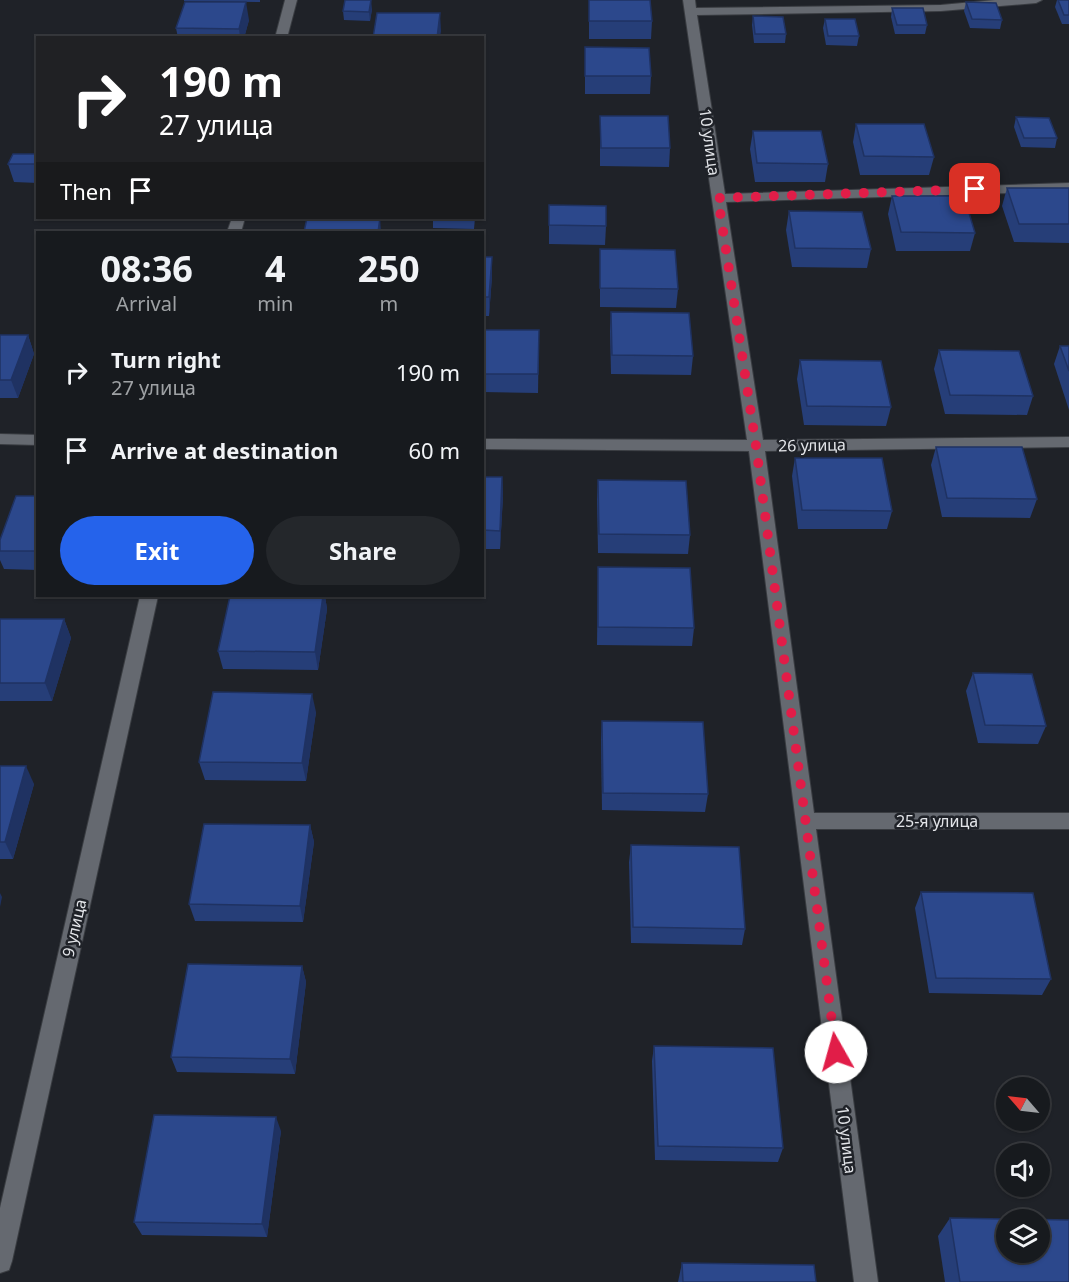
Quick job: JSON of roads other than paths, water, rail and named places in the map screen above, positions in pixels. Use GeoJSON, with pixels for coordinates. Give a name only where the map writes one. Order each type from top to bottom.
{"type":"FeatureCollection","features":[{"type":"Feature","properties":{"kind":"street"},"geometry":{"type":"LineString","coordinates":[[282,36],[291,0]]}},
{"type":"Feature","properties":{"kind":"street"},"geometry":{"type":"LineString","coordinates":[[690,6],[941,8],[1036,0]]}},
{"type":"Feature","properties":{"kind":"street","name":"10 улица"},"geometry":{"type":"LineString","coordinates":[[690,6],[756,446],[866,1282]]}},
{"type":"Feature","properties":{"kind":"street"},"geometry":{"type":"LineString","coordinates":[[718,198],[1069,187]]}},
{"type":"Feature","properties":{"kind":"street"},"geometry":{"type":"LineString","coordinates":[[0,439],[36,440]]}},
{"type":"Feature","properties":{"kind":"street","name":"26 улица"},"geometry":{"type":"LineString","coordinates":[[484,444],[756,446],[1069,442]]}},
{"type":"Feature","properties":{"kind":"street","name":"9 улица"},"geometry":{"type":"LineString","coordinates":[[0,1261],[149,597]]}},
{"type":"Feature","properties":{"kind":"street","name":"25-я улица"},"geometry":{"type":"LineString","coordinates":[[806,822],[1069,820]]}}]}
